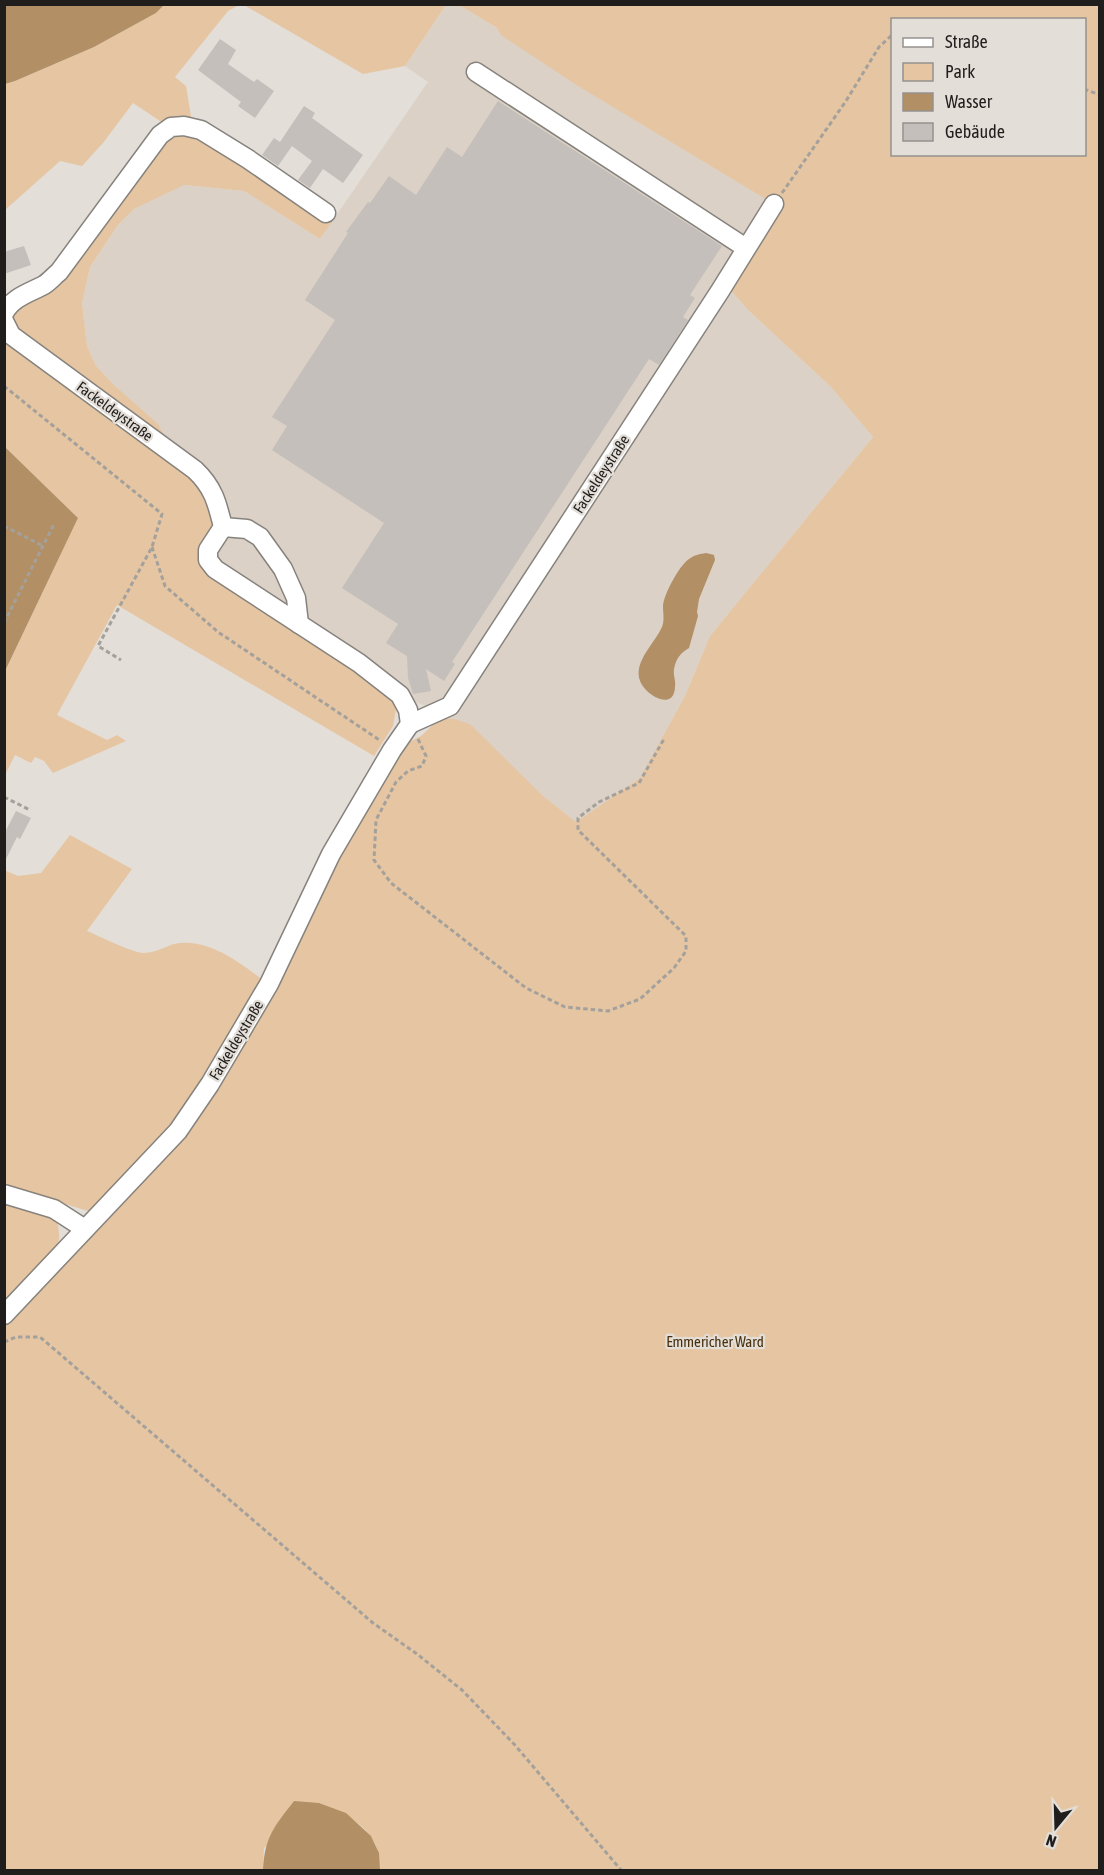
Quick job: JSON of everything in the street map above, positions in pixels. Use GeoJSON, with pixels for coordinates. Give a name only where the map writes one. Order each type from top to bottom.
{"type":"FeatureCollection","features":[{"type":"Feature","properties":{"kind":"street"},"geometry":{"type":"LineString","coordinates":[[476,72],[746,248]]}},
{"type":"Feature","properties":{"kind":"street"},"geometry":{"type":"LineString","coordinates":[[4,313],[9,304],[46,284],[59,272],[160,135],[171,127],[184,126],[201,130],[248,159],[326,213]]}},
{"type":"Feature","properties":{"kind":"street","name":"Fackeldeystraße"},"geometry":{"type":"LineString","coordinates":[[4,1315],[178,1131],[210,1084],[269,984],[331,854],[392,750],[410,724],[450,706],[774,204]]}},
{"type":"Feature","properties":{"kind":"street","name":"Fackeldeystraße"},"geometry":{"type":"LineString","coordinates":[[4,321],[11,335],[195,470],[208,482],[223,526]]}},
{"type":"Feature","properties":{"kind":"street"},"geometry":{"type":"LineString","coordinates":[[299,624],[296,598],[283,569],[260,537],[248,529],[223,526],[208,550],[208,560],[215,569],[299,624],[359,663],[400,695],[408,710],[410,724]]}},
{"type":"Feature","properties":{"kind":"street"},"geometry":{"type":"LineString","coordinates":[[4,1194],[54,1209],[85,1229]]}},
{"type":"Feature","properties":{"kind":"path"},"geometry":{"type":"LineString","coordinates":[[774,204],[846,101],[879,47],[891,36]]}},
{"type":"Feature","properties":{"kind":"path"},"geometry":{"type":"LineString","coordinates":[[4,386],[162,514],[152,547],[98,646],[121,660]]}},
{"type":"Feature","properties":{"kind":"path"},"geometry":{"type":"LineString","coordinates":[[4,623],[54,524]]}},
{"type":"Feature","properties":{"kind":"path"},"geometry":{"type":"LineString","coordinates":[[4,526],[43,546]]}},
{"type":"Feature","properties":{"kind":"path"},"geometry":{"type":"LineString","coordinates":[[152,547],[165,586],[218,632],[392,750]]}},
{"type":"Feature","properties":{"kind":"path"},"geometry":{"type":"LineString","coordinates":[[410,724],[426,756],[422,766],[408,771],[396,782],[376,820],[374,860],[391,883],[526,988],[565,1007],[608,1011],[640,999],[674,968],[686,951],[686,936],[578,830],[578,818],[599,802],[639,783],[664,739]]}},
{"type":"Feature","properties":{"kind":"path"},"geometry":{"type":"LineString","coordinates":[[4,797],[30,810]]}},
{"type":"Feature","properties":{"kind":"path"},"geometry":{"type":"LineString","coordinates":[[4,1342],[16,1338],[40,1337],[373,1623],[462,1690],[514,1744],[621,1870]]}},
{"type":"Feature","properties":{"kind":"shaded area"},"geometry":{"type":"Polygon","coordinates":[[[446,5],[459,5],[773,198],[728,287],[748,310],[831,387],[873,437],[710,636],[685,696],[640,778],[576,822],[437,711],[400,695],[208,560],[223,526],[115,386],[96,366],[87,346],[82,303],[90,267],[118,225],[134,209],[183,185],[244,191],[320,239],[428,82],[405,66],[446,5]]]}},
{"type":"Feature","properties":{"kind":"green space"},"geometry":{"type":"Polygon","coordinates":[[[164,5],[239,5],[228,11],[175,77],[186,86],[191,116],[200,136],[332,222],[320,239],[244,191],[184,185],[134,209],[118,225],[90,267],[82,303],[87,346],[96,366],[158,424],[167,441],[198,479],[215,510],[199,558],[204,571],[387,690],[396,709],[393,726],[374,756],[117,605],[57,715],[107,740],[117,735],[126,741],[53,773],[44,761],[35,757],[31,763],[15,755],[5,775],[5,671],[78,518],[5,447],[5,332],[15,332],[11,322],[13,310],[34,296],[163,123],[133,103],[103,143],[82,166],[60,161],[5,210],[4,84],[94,47],[156,13],[164,5]]]}},
{"type":"Feature","properties":{"kind":"green space"},"geometry":{"type":"Polygon","coordinates":[[[244,5],[446,5],[405,66],[363,74],[244,5]]]}},
{"type":"Feature","properties":{"kind":"green space","name":"Emmericher Ward"},"geometry":{"type":"Polygon","coordinates":[[[459,5],[1099,5],[1099,1870],[380,1870],[375,1843],[363,1827],[319,1803],[264,1848],[263,1870],[5,1870],[5,1325],[195,1124],[227,1076],[276,986],[354,827],[409,742],[421,736],[439,719],[454,719],[470,724],[542,795],[576,822],[640,778],[685,696],[710,636],[873,437],[831,387],[748,310],[728,287],[774,204],[578,86],[501,35],[497,28],[459,5]]]}},
{"type":"Feature","properties":{"kind":"green space"},"geometry":{"type":"Polygon","coordinates":[[[70,835],[132,869],[87,931],[143,953],[174,944],[198,944],[222,953],[263,980],[195,1097],[176,1121],[91,1212],[5,1185],[4,870],[18,876],[41,873],[70,835]]]}},
{"type":"Feature","properties":{"kind":"green space"},"geometry":{"type":"Polygon","coordinates":[[[5,1201],[40,1212],[57,1221],[59,1240],[35,1273],[5,1304],[5,1201]]]}},
{"type":"Feature","properties":{"kind":"water"},"geometry":{"type":"Polygon","coordinates":[[[4,5],[164,5],[156,13],[94,47],[5,84],[4,5]]]}},
{"type":"Feature","properties":{"kind":"water"},"geometry":{"type":"Polygon","coordinates":[[[5,447],[78,518],[5,671],[5,447]]]}},
{"type":"Feature","properties":{"kind":"water"},"geometry":{"type":"Polygon","coordinates":[[[706,553],[714,555],[715,560],[699,599],[698,616],[689,648],[676,662],[674,693],[668,699],[659,699],[646,690],[641,682],[640,666],[662,626],[664,601],[673,581],[689,559],[706,553]]]}},
{"type":"Feature","properties":{"kind":"water"},"geometry":{"type":"Polygon","coordinates":[[[294,1801],[319,1803],[346,1813],[371,1836],[379,1853],[380,1870],[263,1870],[268,1840],[294,1801]]]}},
{"type":"Feature","properties":{"kind":"building"},"geometry":{"type":"Polygon","coordinates":[[[220,39],[236,50],[228,64],[254,82],[257,79],[274,91],[255,118],[238,106],[241,102],[198,70],[220,39]]]}},
{"type":"Feature","properties":{"kind":"building"},"geometry":{"type":"Polygon","coordinates":[[[498,101],[722,246],[690,295],[695,298],[683,317],[688,320],[659,365],[649,359],[452,662],[455,664],[444,681],[426,669],[431,691],[413,694],[408,678],[407,656],[386,643],[398,624],[342,588],[384,523],[272,450],[287,426],[272,417],[335,320],[305,300],[348,233],[346,232],[389,176],[416,195],[447,147],[462,157],[498,101]]]}},
{"type":"Feature","properties":{"kind":"building"},"geometry":{"type":"Polygon","coordinates":[[[304,106],[315,113],[312,118],[363,155],[343,183],[323,169],[310,188],[298,180],[312,161],[292,146],[278,166],[262,155],[274,138],[280,142],[304,106]]]}},
{"type":"Feature","properties":{"kind":"building"},"geometry":{"type":"Polygon","coordinates":[[[24,246],[31,265],[4,274],[4,252],[24,246]]]}},
{"type":"Feature","properties":{"kind":"building"},"geometry":{"type":"Polygon","coordinates":[[[16,811],[31,818],[20,839],[17,837],[4,863],[4,834],[16,811]]]}}]}
